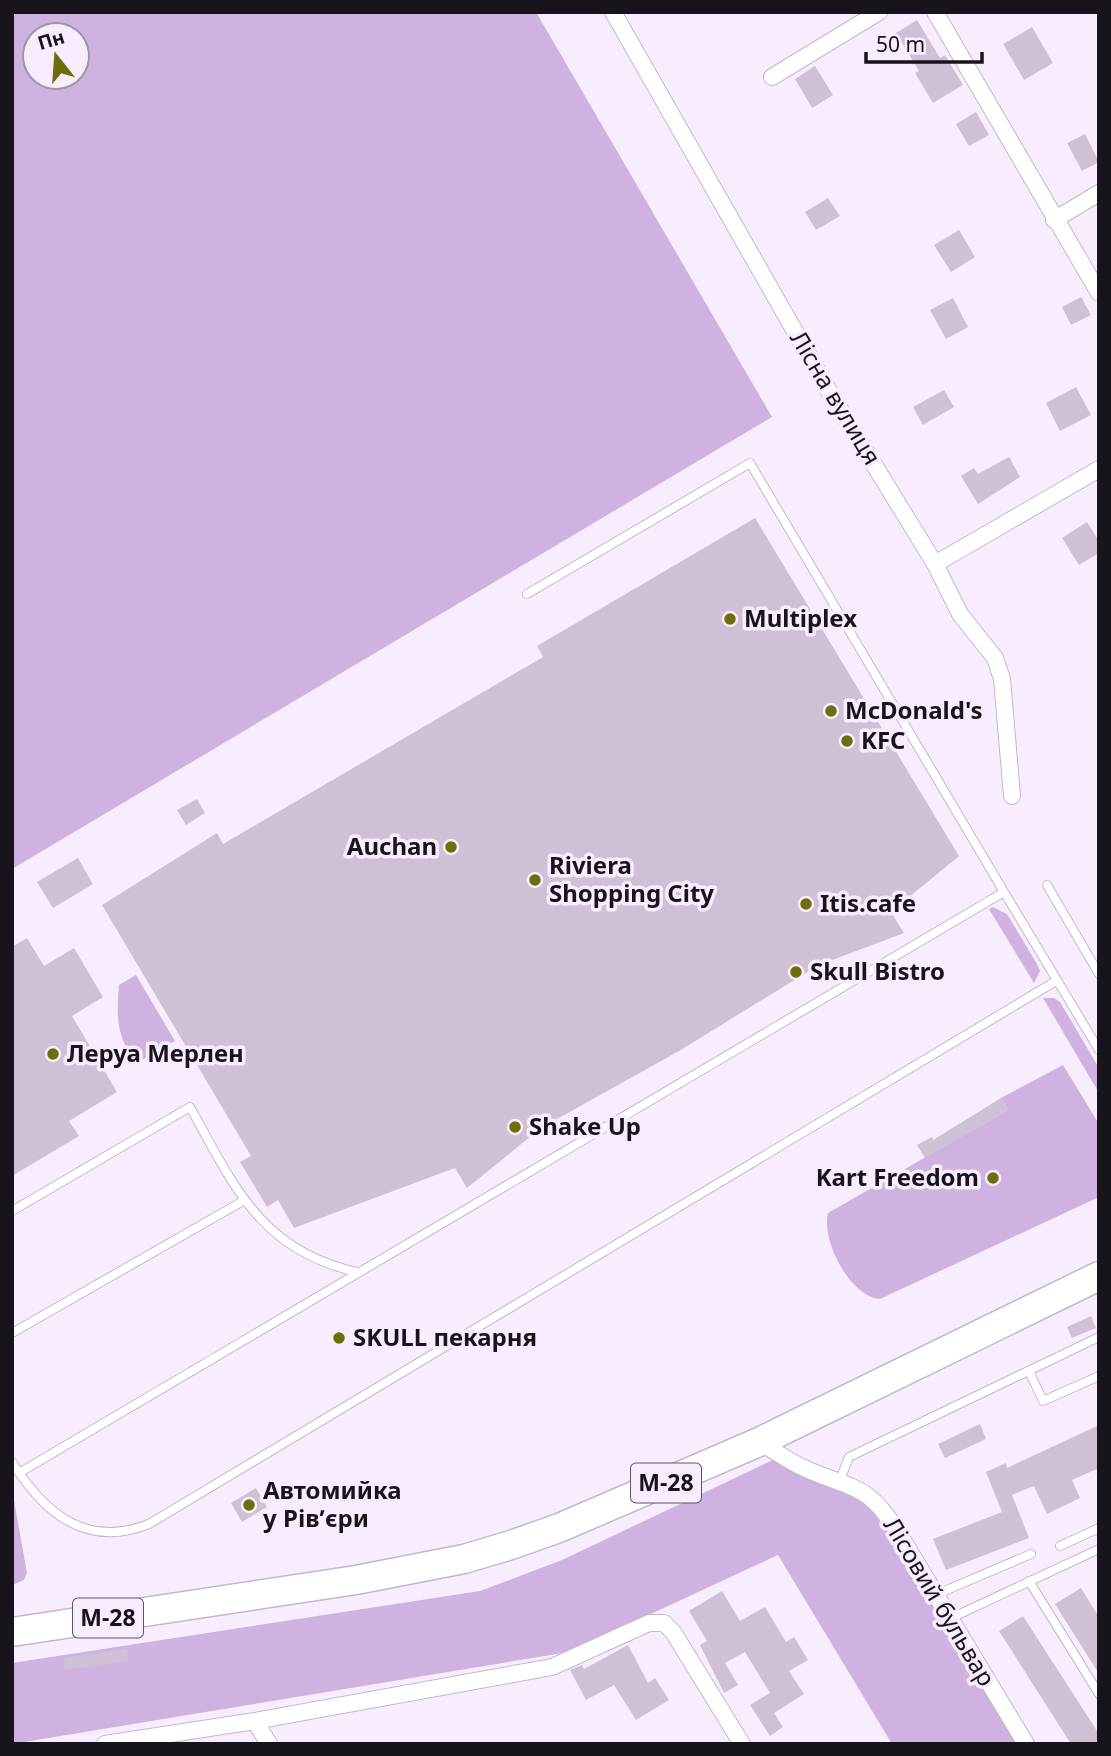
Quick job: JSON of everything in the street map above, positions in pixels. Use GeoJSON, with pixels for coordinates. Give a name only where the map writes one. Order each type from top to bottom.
{"type":"FeatureCollection","features":[{"type":"Feature","properties":{"kind":"highway","name":"М-28"},"geometry":{"type":"LineString","coordinates":[[12,1632],[343,1582],[464,1559],[559,1528],[759,1442],[1099,1276]]}},
{"type":"Feature","properties":{"kind":"street","name":"Лісна вулиця"},"geometry":{"type":"LineString","coordinates":[[613,12],[830,393],[935,564],[960,614],[995,658],[1002,679],[1012,796]]}},
{"type":"Feature","properties":{"kind":"street"},"geometry":{"type":"LineString","coordinates":[[772,77],[879,12]]}},
{"type":"Feature","properties":{"kind":"street"},"geometry":{"type":"LineString","coordinates":[[935,12],[1099,293]]}},
{"type":"Feature","properties":{"kind":"street"},"geometry":{"type":"LineString","coordinates":[[1054,220],[1099,193]]}},
{"type":"Feature","properties":{"kind":"street"},"geometry":{"type":"LineString","coordinates":[[935,564],[1099,469]]}},
{"type":"Feature","properties":{"kind":"street","name":"Лісовий бульвар"},"geometry":{"type":"LineString","coordinates":[[759,1442],[806,1469],[859,1489],[885,1512],[1026,1744]]}},
{"type":"Feature","properties":{"kind":"street"},"geometry":{"type":"LineString","coordinates":[[105,1744],[255,1721],[552,1667],[649,1623],[664,1623],[742,1744]]}},
{"type":"Feature","properties":{"kind":"street"},"geometry":{"type":"LineString","coordinates":[[255,1721],[269,1744]]}},
{"type":"Feature","properties":{"kind":"lane"},"geometry":{"type":"LineString","coordinates":[[527,594],[750,463],[1099,1050]]}},
{"type":"Feature","properties":{"kind":"lane"},"geometry":{"type":"LineString","coordinates":[[1047,885],[1099,974]]}},
{"type":"Feature","properties":{"kind":"lane"},"geometry":{"type":"LineString","coordinates":[[19,1473],[1004,892]]}},
{"type":"Feature","properties":{"kind":"lane"},"geometry":{"type":"LineString","coordinates":[[12,1462],[44,1504],[77,1527],[104,1532],[131,1530],[157,1519],[1056,981]]}},
{"type":"Feature","properties":{"kind":"lane"},"geometry":{"type":"LineString","coordinates":[[12,1211],[190,1107],[243,1201],[297,1251],[329,1266],[357,1272]]}},
{"type":"Feature","properties":{"kind":"lane"},"geometry":{"type":"LineString","coordinates":[[12,1333],[243,1201]]}},
{"type":"Feature","properties":{"kind":"lane"},"geometry":{"type":"LineString","coordinates":[[840,1480],[849,1457],[1099,1337]]}},
{"type":"Feature","properties":{"kind":"lane"},"geometry":{"type":"LineString","coordinates":[[1028,1371],[1043,1401],[1099,1376]]}},
{"type":"Feature","properties":{"kind":"lane"},"geometry":{"type":"LineString","coordinates":[[1060,1546],[1099,1528]]}},
{"type":"Feature","properties":{"kind":"lane"},"geometry":{"type":"LineString","coordinates":[[949,1619],[1099,1549]]}},
{"type":"Feature","properties":{"kind":"lane"},"geometry":{"type":"LineString","coordinates":[[935,1595],[1031,1554]]}},
{"type":"Feature","properties":{"kind":"lane"},"geometry":{"type":"LineString","coordinates":[[1029,1581],[1099,1694]]}},
{"type":"Feature","properties":{"kind":"shaded area"},"geometry":{"type":"Polygon","coordinates":[[[12,12],[536,12],[772,417],[12,869],[12,12]]]}},
{"type":"Feature","properties":{"kind":"shaded area"},"geometry":{"type":"Polygon","coordinates":[[[993,907],[1007,914],[1037,964],[1040,971],[1034,983],[989,909],[993,907]]]}},
{"type":"Feature","properties":{"kind":"shaded area"},"geometry":{"type":"Polygon","coordinates":[[[136,975],[175,1041],[135,1064],[121,1035],[118,1008],[119,985],[136,975]]]}},
{"type":"Feature","properties":{"kind":"shaded area"},"geometry":{"type":"Polygon","coordinates":[[[1043,998],[1054,998],[1060,1002],[1099,1068],[1099,1093],[1043,998]]]}},
{"type":"Feature","properties":{"kind":"shaded area","name":"Kart Freedom"},"geometry":{"type":"Polygon","coordinates":[[[1063,1065],[1099,1124],[1099,1197],[880,1299],[858,1289],[833,1252],[827,1224],[828,1213],[1008,1110],[1001,1098],[1063,1065]]]}},
{"type":"Feature","properties":{"kind":"shaded area"},"geometry":{"type":"Polygon","coordinates":[[[777,1458],[874,1508],[1020,1744],[892,1744],[778,1555],[569,1652],[12,1744],[12,1663],[480,1591],[562,1560],[777,1458]]]}},
{"type":"Feature","properties":{"kind":"shaded area"},"geometry":{"type":"Polygon","coordinates":[[[12,1489],[27,1573],[24,1580],[12,1585],[12,1489]]]}},
{"type":"Feature","properties":{"kind":"building"},"geometry":{"type":"Polygon","coordinates":[[[917,20],[940,58],[945,55],[963,85],[933,103],[915,73],[919,71],[896,33],[917,20]]]}},
{"type":"Feature","properties":{"kind":"building"},"geometry":{"type":"Polygon","coordinates":[[[1032,27],[1053,63],[1024,80],[1003,44],[1032,27]]]}},
{"type":"Feature","properties":{"kind":"building"},"geometry":{"type":"Polygon","coordinates":[[[815,66],[833,95],[812,108],[795,79],[815,66]]]}},
{"type":"Feature","properties":{"kind":"building"},"geometry":{"type":"Polygon","coordinates":[[[976,112],[989,135],[969,146],[956,124],[976,112]]]}},
{"type":"Feature","properties":{"kind":"building"},"geometry":{"type":"Polygon","coordinates":[[[1085,134],[1099,162],[1082,171],[1067,143],[1085,134]]]}},
{"type":"Feature","properties":{"kind":"building"},"geometry":{"type":"Polygon","coordinates":[[[828,198],[840,216],[816,230],[805,212],[828,198]]]}},
{"type":"Feature","properties":{"kind":"building"},"geometry":{"type":"Polygon","coordinates":[[[959,230],[975,257],[951,272],[934,245],[959,230]]]}},
{"type":"Feature","properties":{"kind":"building"},"geometry":{"type":"Polygon","coordinates":[[[1081,297],[1091,315],[1071,325],[1062,307],[1081,297]]]}},
{"type":"Feature","properties":{"kind":"building"},"geometry":{"type":"Polygon","coordinates":[[[953,298],[968,327],[946,339],[930,310],[953,298]]]}},
{"type":"Feature","properties":{"kind":"building"},"geometry":{"type":"Polygon","coordinates":[[[1076,387],[1091,415],[1060,431],[1046,403],[1076,387]]]}},
{"type":"Feature","properties":{"kind":"building"},"geometry":{"type":"Polygon","coordinates":[[[944,390],[954,407],[923,425],[913,407],[944,390]]]}},
{"type":"Feature","properties":{"kind":"building"},"geometry":{"type":"Polygon","coordinates":[[[1009,457],[1020,477],[978,504],[961,476],[974,468],[978,474],[1009,457]]]}},
{"type":"Feature","properties":{"kind":"building","name":"Riviera Shopping City"},"geometry":{"type":"Polygon","coordinates":[[[755,518],[959,856],[891,912],[904,933],[819,965],[679,1051],[541,1128],[467,1188],[455,1168],[294,1228],[278,1200],[267,1207],[240,1162],[251,1156],[102,905],[217,833],[223,844],[543,657],[537,646],[755,518]]]}},
{"type":"Feature","properties":{"kind":"building"},"geometry":{"type":"Polygon","coordinates":[[[1087,522],[1099,541],[1099,553],[1079,565],[1062,538],[1087,522]]]}},
{"type":"Feature","properties":{"kind":"building"},"geometry":{"type":"Polygon","coordinates":[[[197,799],[205,813],[186,825],[177,810],[197,799]]]}},
{"type":"Feature","properties":{"kind":"building"},"geometry":{"type":"Polygon","coordinates":[[[78,858],[93,884],[53,908],[37,882],[78,858]]]}},
{"type":"Feature","properties":{"kind":"building","name":"Леруа Мерлен"},"geometry":{"type":"Polygon","coordinates":[[[27,938],[44,966],[74,948],[103,997],[72,1016],[117,1092],[69,1121],[79,1136],[12,1176],[12,947],[27,938]]]}},
{"type":"Feature","properties":{"kind":"building"},"geometry":{"type":"Polygon","coordinates":[[[1001,1098],[1008,1110],[925,1158],[917,1145],[932,1137],[933,1140],[1001,1098]]]}},
{"type":"Feature","properties":{"kind":"building"},"geometry":{"type":"Polygon","coordinates":[[[1091,1316],[1096,1328],[1072,1338],[1067,1327],[1091,1316]]]}},
{"type":"Feature","properties":{"kind":"building"},"geometry":{"type":"Polygon","coordinates":[[[980,1424],[986,1439],[945,1458],[938,1444],[980,1424]]]}},
{"type":"Feature","properties":{"kind":"building"},"geometry":{"type":"Polygon","coordinates":[[[1099,1425],[1099,1468],[1072,1480],[1080,1498],[1047,1514],[1034,1486],[1012,1495],[1029,1538],[946,1570],[933,1539],[1002,1512],[986,1472],[1006,1463],[1007,1468],[1099,1425]]]}},
{"type":"Feature","properties":{"kind":"building","name":"Автомийка у Рівʼєри"},"geometry":{"type":"Polygon","coordinates":[[[256,1488],[267,1507],[242,1522],[231,1503],[256,1488]]]}},
{"type":"Feature","properties":{"kind":"building"},"geometry":{"type":"Polygon","coordinates":[[[1081,1588],[1099,1617],[1099,1674],[1055,1604],[1081,1588]]]}},
{"type":"Feature","properties":{"kind":"building"},"geometry":{"type":"Polygon","coordinates":[[[722,1591],[740,1621],[765,1607],[786,1642],[794,1637],[808,1660],[789,1671],[804,1694],[774,1713],[783,1727],[770,1736],[750,1705],[770,1693],[745,1652],[725,1663],[738,1685],[724,1693],[700,1645],[707,1641],[689,1611],[722,1591]]]}},
{"type":"Feature","properties":{"kind":"building"},"geometry":{"type":"Polygon","coordinates":[[[1023,1616],[1099,1734],[1099,1744],[1071,1744],[999,1631],[1023,1616]]]}},
{"type":"Feature","properties":{"kind":"building"},"geometry":{"type":"Polygon","coordinates":[[[628,1645],[648,1683],[655,1678],[669,1700],[636,1720],[614,1685],[586,1700],[570,1670],[582,1665],[584,1669],[628,1645]]]}},
{"type":"Feature","properties":{"kind":"building"},"geometry":{"type":"Polygon","coordinates":[[[127,1649],[129,1661],[65,1670],[64,1658],[127,1649]]]}},
{"type":"Feature","properties":{"kind":"place","name":"Multiplex"},"geometry":{"type":"Point","coordinates":[730,619]}},
{"type":"Feature","properties":{"kind":"place","name":"McDonald's"},"geometry":{"type":"Point","coordinates":[831,711]}},
{"type":"Feature","properties":{"kind":"place","name":"KFC"},"geometry":{"type":"Point","coordinates":[847,741]}},
{"type":"Feature","properties":{"kind":"place","name":"Auchan"},"geometry":{"type":"Point","coordinates":[451,847]}},
{"type":"Feature","properties":{"kind":"place","name":"Riviera Shopping City"},"geometry":{"type":"Point","coordinates":[535,880]}},
{"type":"Feature","properties":{"kind":"place","name":"Itis.cafe"},"geometry":{"type":"Point","coordinates":[806,904]}},
{"type":"Feature","properties":{"kind":"place","name":"Skull Bistro"},"geometry":{"type":"Point","coordinates":[796,972]}},
{"type":"Feature","properties":{"kind":"place","name":"Леруа Мерлен"},"geometry":{"type":"Point","coordinates":[53,1054]}},
{"type":"Feature","properties":{"kind":"place","name":"Shake Up"},"geometry":{"type":"Point","coordinates":[515,1127]}},
{"type":"Feature","properties":{"kind":"place","name":"Kart Freedom"},"geometry":{"type":"Point","coordinates":[993,1178]}},
{"type":"Feature","properties":{"kind":"place","name":"SKULL пекарня"},"geometry":{"type":"Point","coordinates":[339,1338]}},
{"type":"Feature","properties":{"kind":"place","name":"Автомийка у Рівʼєри"},"geometry":{"type":"Point","coordinates":[249,1505]}}]}
